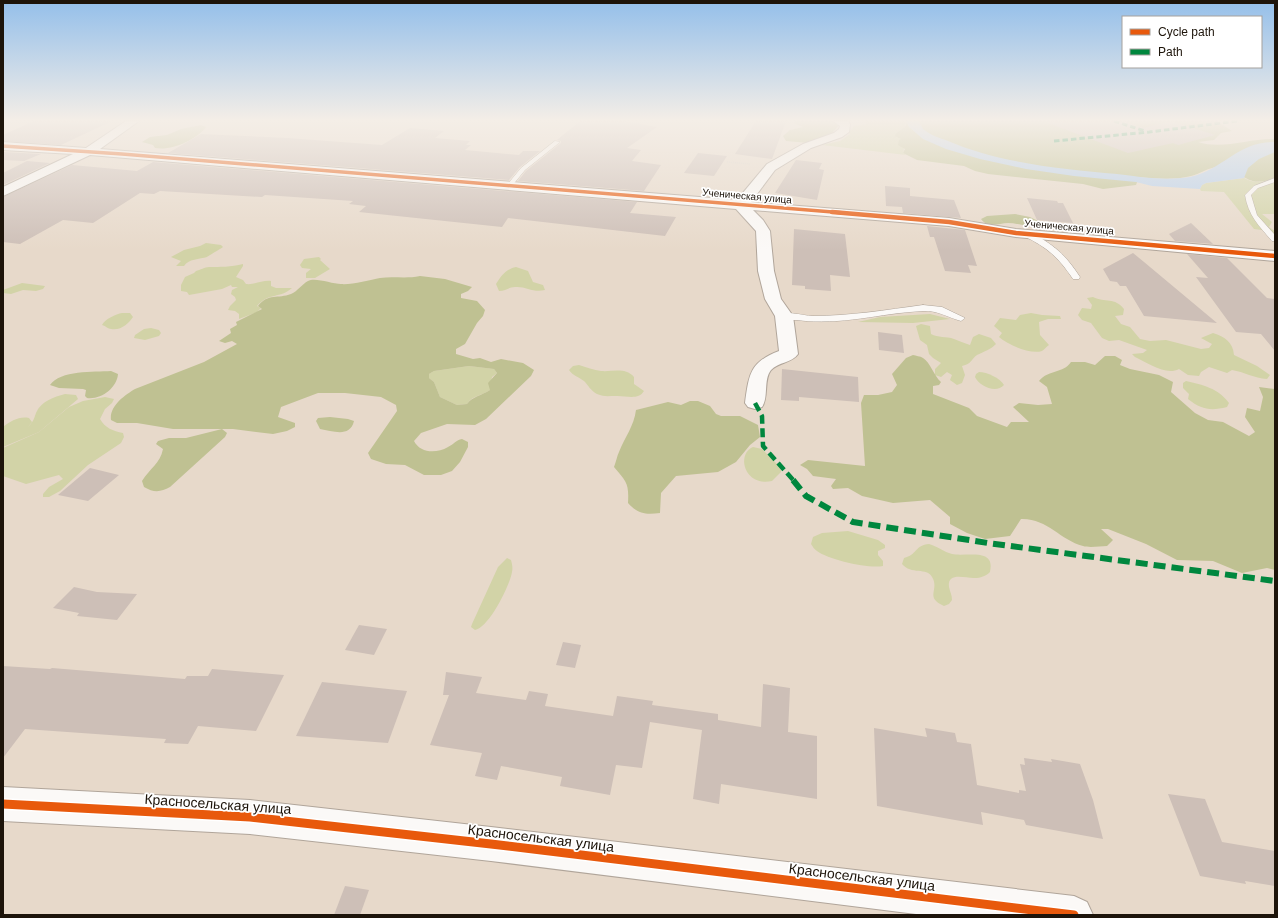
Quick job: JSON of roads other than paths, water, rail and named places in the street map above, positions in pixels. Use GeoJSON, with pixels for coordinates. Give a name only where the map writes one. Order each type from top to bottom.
{"type":"FeatureCollection","features":[{"type":"Feature","properties":{"kind":"street"},"geometry":{"type":"LineString","coordinates":[[3,192],[63,164]]}},
{"type":"Feature","properties":{"kind":"street","name":"Ученическая улица"},"geometry":{"type":"LineString","coordinates":[[235,164],[949,222],[991,230],[1027,234],[1274,253]]}},
{"type":"Feature","properties":{"kind":"street"},"geometry":{"type":"LineString","coordinates":[[755,403],[759,372],[769,361],[789,354],[784,316],[773,299],[767,277],[763,231],[758,223],[740,205],[749,196],[771,167],[776,164]]}},
{"type":"Feature","properties":{"kind":"street","name":"Красносельская улица"},"geometry":{"type":"LineString","coordinates":[[3,804],[257,818],[491,844],[1074,915]]}},
{"type":"Feature","properties":{"kind":"lane"},"geometry":{"type":"LineString","coordinates":[[509,186],[530,164]]}},
{"type":"Feature","properties":{"kind":"lane"},"geometry":{"type":"LineString","coordinates":[[1275,180],[1256,187],[1248,195],[1250,208],[1264,228],[1275,239]]}},
{"type":"Feature","properties":{"kind":"lane"},"geometry":{"type":"LineString","coordinates":[[1027,234],[1051,246],[1066,260],[1076,277]]}},
{"type":"Feature","properties":{"kind":"lane"},"geometry":{"type":"LineString","coordinates":[[784,316],[808,319],[842,320],[923,308],[939,309],[961,318]]}},
{"type":"Feature","properties":{"kind":"water"},"geometry":{"type":"Polygon","coordinates":[[[1002,164],[1030,164],[1171,179],[1190,177],[1202,173],[1219,164],[1253,164],[1248,168],[1244,178],[1206,183],[1202,185],[1200,189],[1152,186],[1136,182],[1074,176],[1002,164]]]}}]}
